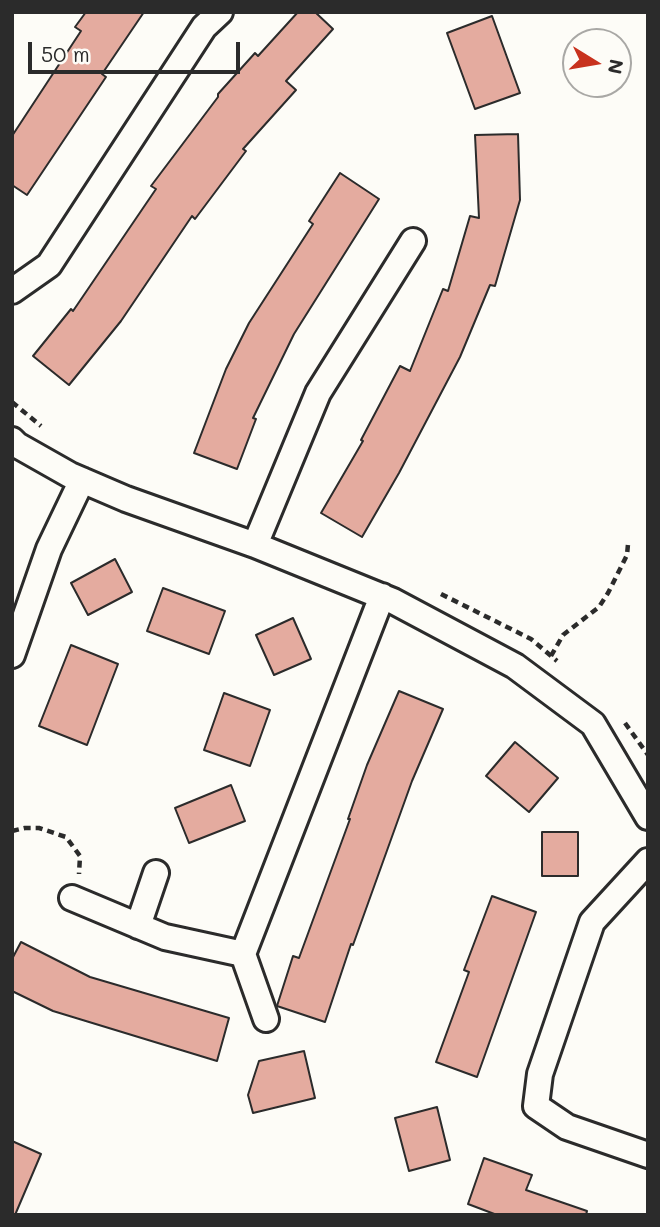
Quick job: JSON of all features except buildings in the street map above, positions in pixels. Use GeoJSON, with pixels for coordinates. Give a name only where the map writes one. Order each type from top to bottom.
{"type":"FeatureCollection","features":[{"type":"Feature","properties":{"kind":"street"},"geometry":{"type":"LineString","coordinates":[[12,291],[49,265],[204,27],[220,12]]}},
{"type":"Feature","properties":{"kind":"street"},"geometry":{"type":"LineString","coordinates":[[255,545],[318,393],[413,241]]}},
{"type":"Feature","properties":{"kind":"street"},"geometry":{"type":"LineString","coordinates":[[12,440],[82,480],[126,499],[255,545],[382,596],[515,666],[593,724],[648,817]]}},
{"type":"Feature","properties":{"kind":"street"},"geometry":{"type":"LineString","coordinates":[[12,655],[49,549],[82,480]]}},
{"type":"Feature","properties":{"kind":"street"},"geometry":{"type":"LineString","coordinates":[[266,1019],[243,954],[382,596]]}},
{"type":"Feature","properties":{"kind":"street"},"geometry":{"type":"LineString","coordinates":[[648,861],[592,922],[540,1074],[536,1106],[568,1127],[648,1155]]}},
{"type":"Feature","properties":{"kind":"street"},"geometry":{"type":"LineString","coordinates":[[138,926],[156,873]]}},
{"type":"Feature","properties":{"kind":"street"},"geometry":{"type":"LineString","coordinates":[[72,898],[165,937],[243,954]]}},
{"type":"Feature","properties":{"kind":"path"},"geometry":{"type":"LineString","coordinates":[[551,656],[563,635],[599,607],[626,555],[628,544]]}},
{"type":"Feature","properties":{"kind":"path"},"geometry":{"type":"LineString","coordinates":[[12,831],[39,828],[60,834],[71,842],[79,856],[81,868],[72,898]]}}]}
